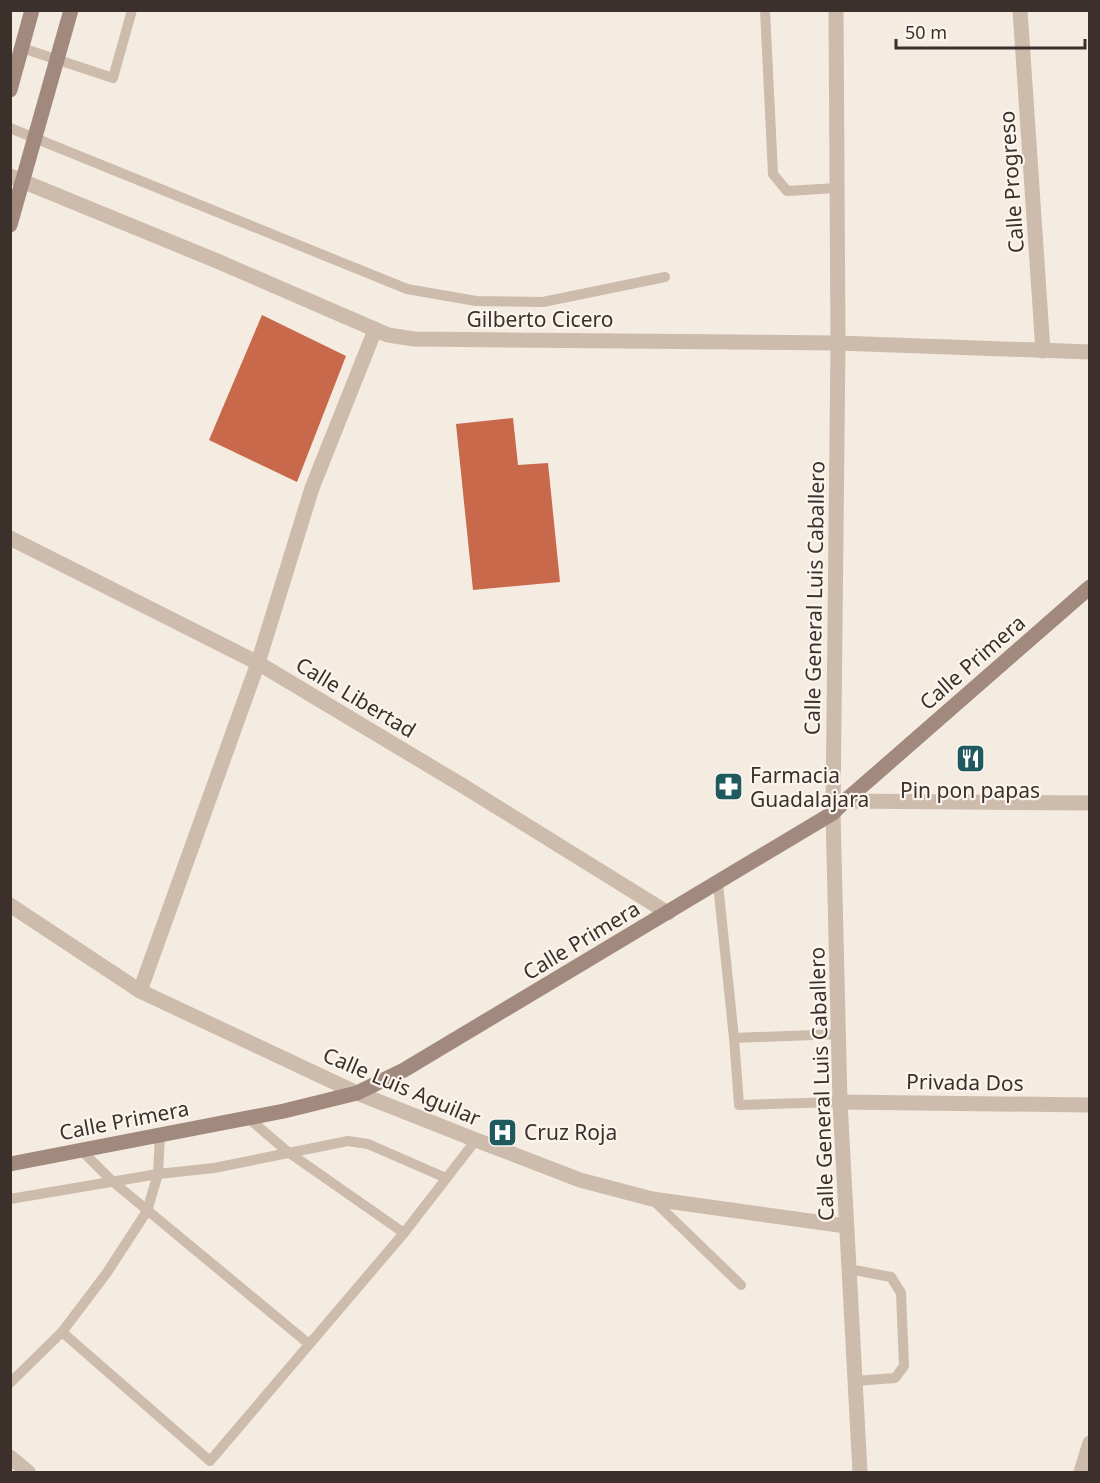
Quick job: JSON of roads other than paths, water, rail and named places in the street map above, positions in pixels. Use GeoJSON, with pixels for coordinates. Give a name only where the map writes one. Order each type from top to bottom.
{"type":"FeatureCollection","features":[{"type":"Feature","properties":{"kind":"street"},"geometry":{"type":"LineString","coordinates":[[10,90],[32,10]]}},
{"type":"Feature","properties":{"kind":"street"},"geometry":{"type":"LineString","coordinates":[[10,225],[16,179],[35,138],[71,10]]}},
{"type":"Feature","properties":{"kind":"street","name":"Calle General Luis Caballero"},"geometry":{"type":"LineString","coordinates":[[836,10],[838,343],[833,813],[840,1102],[860,1473]]}},
{"type":"Feature","properties":{"kind":"street","name":"Calle Progreso"},"geometry":{"type":"LineString","coordinates":[[1020,10],[1043,351]]}},
{"type":"Feature","properties":{"kind":"street","name":"Gilberto Cicero"},"geometry":{"type":"LineString","coordinates":[[16,179],[217,261],[388,335],[414,339],[838,343],[1089,352]]}},
{"type":"Feature","properties":{"kind":"street"},"geometry":{"type":"LineString","coordinates":[[140,991],[258,663],[312,488],[375,330]]}},
{"type":"Feature","properties":{"kind":"street","name":"Calle Libertad"},"geometry":{"type":"LineString","coordinates":[[10,538],[258,663],[668,912]]}},
{"type":"Feature","properties":{"kind":"street","name":"Calle Primera"},"geometry":{"type":"LineString","coordinates":[[10,1164],[284,1111],[357,1093],[404,1070],[718,884],[833,813],[1089,586]]}},
{"type":"Feature","properties":{"kind":"street"},"geometry":{"type":"LineString","coordinates":[[845,801],[1089,803]]}},
{"type":"Feature","properties":{"kind":"street","name":"Calle Luis Aguilar"},"geometry":{"type":"LineString","coordinates":[[10,904],[140,991],[357,1093],[476,1140],[580,1180],[652,1199],[846,1226]]}},
{"type":"Feature","properties":{"kind":"street","name":"Privada Dos"},"geometry":{"type":"LineString","coordinates":[[840,1102],[1089,1105]]}},
{"type":"Feature","properties":{"kind":"street"},"geometry":{"type":"LineString","coordinates":[[1081,1473],[1089,1443]]}},
{"type":"Feature","properties":{"kind":"street"},"geometry":{"type":"LineString","coordinates":[[10,1457],[28,1473]]}},
{"type":"Feature","properties":{"kind":"lane"},"geometry":{"type":"LineString","coordinates":[[22,48],[113,78],[132,10]]}},
{"type":"Feature","properties":{"kind":"lane"},"geometry":{"type":"LineString","coordinates":[[765,10],[773,174],[787,191],[837,188]]}},
{"type":"Feature","properties":{"kind":"lane"},"geometry":{"type":"LineString","coordinates":[[10,128],[407,289],[476,301],[543,302],[665,277]]}},
{"type":"Feature","properties":{"kind":"lane"},"geometry":{"type":"LineString","coordinates":[[718,884],[739,1105],[840,1102]]}},
{"type":"Feature","properties":{"kind":"lane"},"geometry":{"type":"LineString","coordinates":[[734,1038],[840,1034]]}},
{"type":"Feature","properties":{"kind":"lane"},"geometry":{"type":"LineString","coordinates":[[248,1118],[288,1152],[404,1233]]}},
{"type":"Feature","properties":{"kind":"lane"},"geometry":{"type":"LineString","coordinates":[[10,1383],[62,1332],[106,1274],[147,1211],[158,1174],[160,1134]]}},
{"type":"Feature","properties":{"kind":"lane"},"geometry":{"type":"LineString","coordinates":[[62,1332],[210,1461],[404,1233],[476,1140]]}},
{"type":"Feature","properties":{"kind":"lane"},"geometry":{"type":"LineString","coordinates":[[10,1199],[158,1174],[214,1168],[348,1141],[368,1144],[446,1178]]}},
{"type":"Feature","properties":{"kind":"lane"},"geometry":{"type":"LineString","coordinates":[[81,1150],[147,1211],[309,1344]]}},
{"type":"Feature","properties":{"kind":"lane"},"geometry":{"type":"LineString","coordinates":[[652,1199],[741,1286]]}},
{"type":"Feature","properties":{"kind":"lane"},"geometry":{"type":"LineString","coordinates":[[849,1269],[891,1277],[902,1293],[904,1366],[895,1378],[855,1381]]}},
{"type":"Feature","properties":{"kind":"place","name":"Pin pon papas"},"geometry":{"type":"Point","coordinates":[970,759]}},
{"type":"Feature","properties":{"kind":"place","name":"Farmacia Guadalajara"},"geometry":{"type":"Point","coordinates":[729,787]}},
{"type":"Feature","properties":{"kind":"place","name":"Cruz Roja"},"geometry":{"type":"Point","coordinates":[503,1132]}}]}
